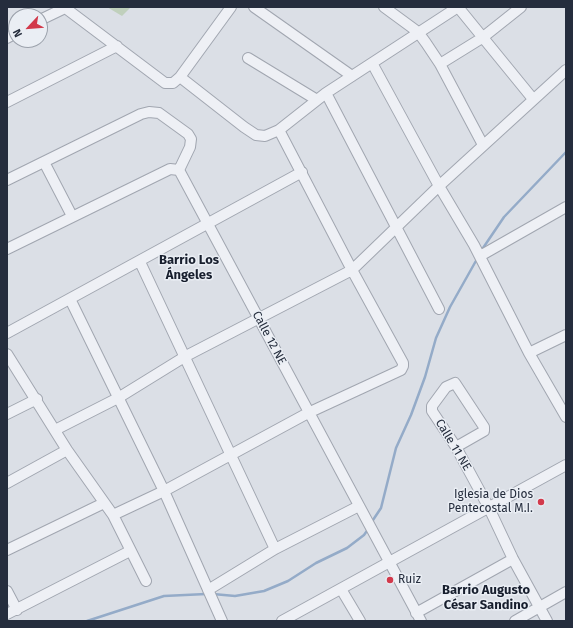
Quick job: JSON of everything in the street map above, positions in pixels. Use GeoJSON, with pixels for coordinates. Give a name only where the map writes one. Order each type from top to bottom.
{"type":"FeatureCollection","features":[{"type":"Feature","properties":{"kind":"street"},"geometry":{"type":"LineString","coordinates":[[48,16],[64,7],[165,83],[173,83],[180,77],[231,7]]}},
{"type":"Feature","properties":{"kind":"street"},"geometry":{"type":"LineString","coordinates":[[254,7],[352,76]]}},
{"type":"Feature","properties":{"kind":"street"},"geometry":{"type":"LineString","coordinates":[[384,7],[418,32],[440,64],[483,145]]}},
{"type":"Feature","properties":{"kind":"street"},"geometry":{"type":"LineString","coordinates":[[180,77],[256,135],[266,136],[279,130],[326,93],[458,7],[533,99]]}},
{"type":"Feature","properties":{"kind":"street"},"geometry":{"type":"LineString","coordinates":[[440,64],[482,38],[521,7]]}},
{"type":"Feature","properties":{"kind":"street"},"geometry":{"type":"LineString","coordinates":[[7,102],[116,46]]}},
{"type":"Feature","properties":{"kind":"street"},"geometry":{"type":"LineString","coordinates":[[248,58],[317,100]]}},
{"type":"Feature","properties":{"kind":"street"},"geometry":{"type":"LineString","coordinates":[[372,63],[439,186],[474,245],[529,353],[566,417]]}},
{"type":"Feature","properties":{"kind":"street"},"geometry":{"type":"LineString","coordinates":[[55,430],[118,398],[186,356],[352,270],[439,186],[566,70]]}},
{"type":"Feature","properties":{"kind":"street"},"geometry":{"type":"LineString","coordinates":[[326,93],[439,309]]}},
{"type":"Feature","properties":{"kind":"street"},"geometry":{"type":"LineString","coordinates":[[7,180],[141,114],[149,112],[159,113],[188,134],[191,139],[190,147],[179,170],[170,169],[7,249]]}},
{"type":"Feature","properties":{"kind":"street"},"geometry":{"type":"LineString","coordinates":[[113,515],[164,491],[308,413],[401,370],[403,366],[403,363],[352,270],[279,130]]}},
{"type":"Feature","properties":{"kind":"street"},"geometry":{"type":"LineString","coordinates":[[44,162],[72,216]]}},
{"type":"Feature","properties":{"kind":"street","name":"Calle 12 NE"},"geometry":{"type":"LineString","coordinates":[[179,170],[361,510],[373,536],[418,617]]}},
{"type":"Feature","properties":{"kind":"street"},"geometry":{"type":"LineString","coordinates":[[7,333],[208,225],[302,172]]}},
{"type":"Feature","properties":{"kind":"street"},"geometry":{"type":"LineString","coordinates":[[482,260],[566,206]]}},
{"type":"Feature","properties":{"kind":"street"},"geometry":{"type":"LineString","coordinates":[[140,262],[186,356],[276,549]]}},
{"type":"Feature","properties":{"kind":"street"},"geometry":{"type":"LineString","coordinates":[[70,299],[164,491],[222,621]]}},
{"type":"Feature","properties":{"kind":"street"},"geometry":{"type":"LineString","coordinates":[[529,353],[566,335]]}},
{"type":"Feature","properties":{"kind":"street"},"geometry":{"type":"LineString","coordinates":[[7,354],[67,450],[113,515],[130,552],[146,581]]}},
{"type":"Feature","properties":{"kind":"street","name":"Calle 11 NE"},"geometry":{"type":"LineString","coordinates":[[456,447],[484,431],[484,427],[455,383],[446,387],[432,406],[432,411],[456,447],[489,508],[513,559],[547,621]]}},
{"type":"Feature","properties":{"kind":"street"},"geometry":{"type":"LineString","coordinates":[[7,414],[36,399]]}},
{"type":"Feature","properties":{"kind":"street"},"geometry":{"type":"LineString","coordinates":[[7,483],[67,450]]}},
{"type":"Feature","properties":{"kind":"street"},"geometry":{"type":"LineString","coordinates":[[282,621],[294,619],[341,589],[388,562],[566,465]]}},
{"type":"Feature","properties":{"kind":"street"},"geometry":{"type":"LineString","coordinates":[[7,550],[104,503]]}},
{"type":"Feature","properties":{"kind":"street"},"geometry":{"type":"LineString","coordinates":[[209,591],[276,549],[361,510]]}},
{"type":"Feature","properties":{"kind":"street"},"geometry":{"type":"LineString","coordinates":[[7,614],[130,552]]}},
{"type":"Feature","properties":{"kind":"street"},"geometry":{"type":"LineString","coordinates":[[418,617],[513,559]]}},
{"type":"Feature","properties":{"kind":"street"},"geometry":{"type":"LineString","coordinates":[[341,589],[360,621]]}},
{"type":"Feature","properties":{"kind":"street"},"geometry":{"type":"LineString","coordinates":[[7,591],[17,610]]}},
{"type":"Feature","properties":{"kind":"street"},"geometry":{"type":"LineString","coordinates":[[515,621],[566,592]]}},
{"type":"Feature","properties":{"kind":"green space"},"geometry":{"type":"Polygon","coordinates":[[[107,7],[131,7],[122,16],[107,7]]]}},
{"type":"Feature","properties":{"kind":"waterway"},"geometry":{"type":"LineString","coordinates":[[481,251],[504,217],[566,152]]}},
{"type":"Feature","properties":{"kind":"waterway"},"geometry":{"type":"LineString","coordinates":[[371,523],[381,508],[396,448],[411,415],[425,377],[436,338],[450,307],[477,259]]}},
{"type":"Feature","properties":{"kind":"waterway"},"geometry":{"type":"LineString","coordinates":[[213,594],[235,596],[264,591],[288,581],[316,563],[347,548],[364,535],[369,528]]}},
{"type":"Feature","properties":{"kind":"waterway"},"geometry":{"type":"LineString","coordinates":[[87,621],[164,596],[206,594]]}},
{"type":"Feature","properties":{"kind":"place","name":"Iglesia de Dios Pentecostal M.I."},"geometry":{"type":"Point","coordinates":[541,502]}},
{"type":"Feature","properties":{"kind":"place","name":"Ruiz"},"geometry":{"type":"Point","coordinates":[390,580]}},
{"type":"Feature","properties":{"kind":"district","name":"Barrio Los Ángeles"},"geometry":{"type":"Point","coordinates":[189,268]}},
{"type":"Feature","properties":{"kind":"district","name":"Barrio Augusto César Sandino"},"geometry":{"type":"Point","coordinates":[486,598]}}]}
